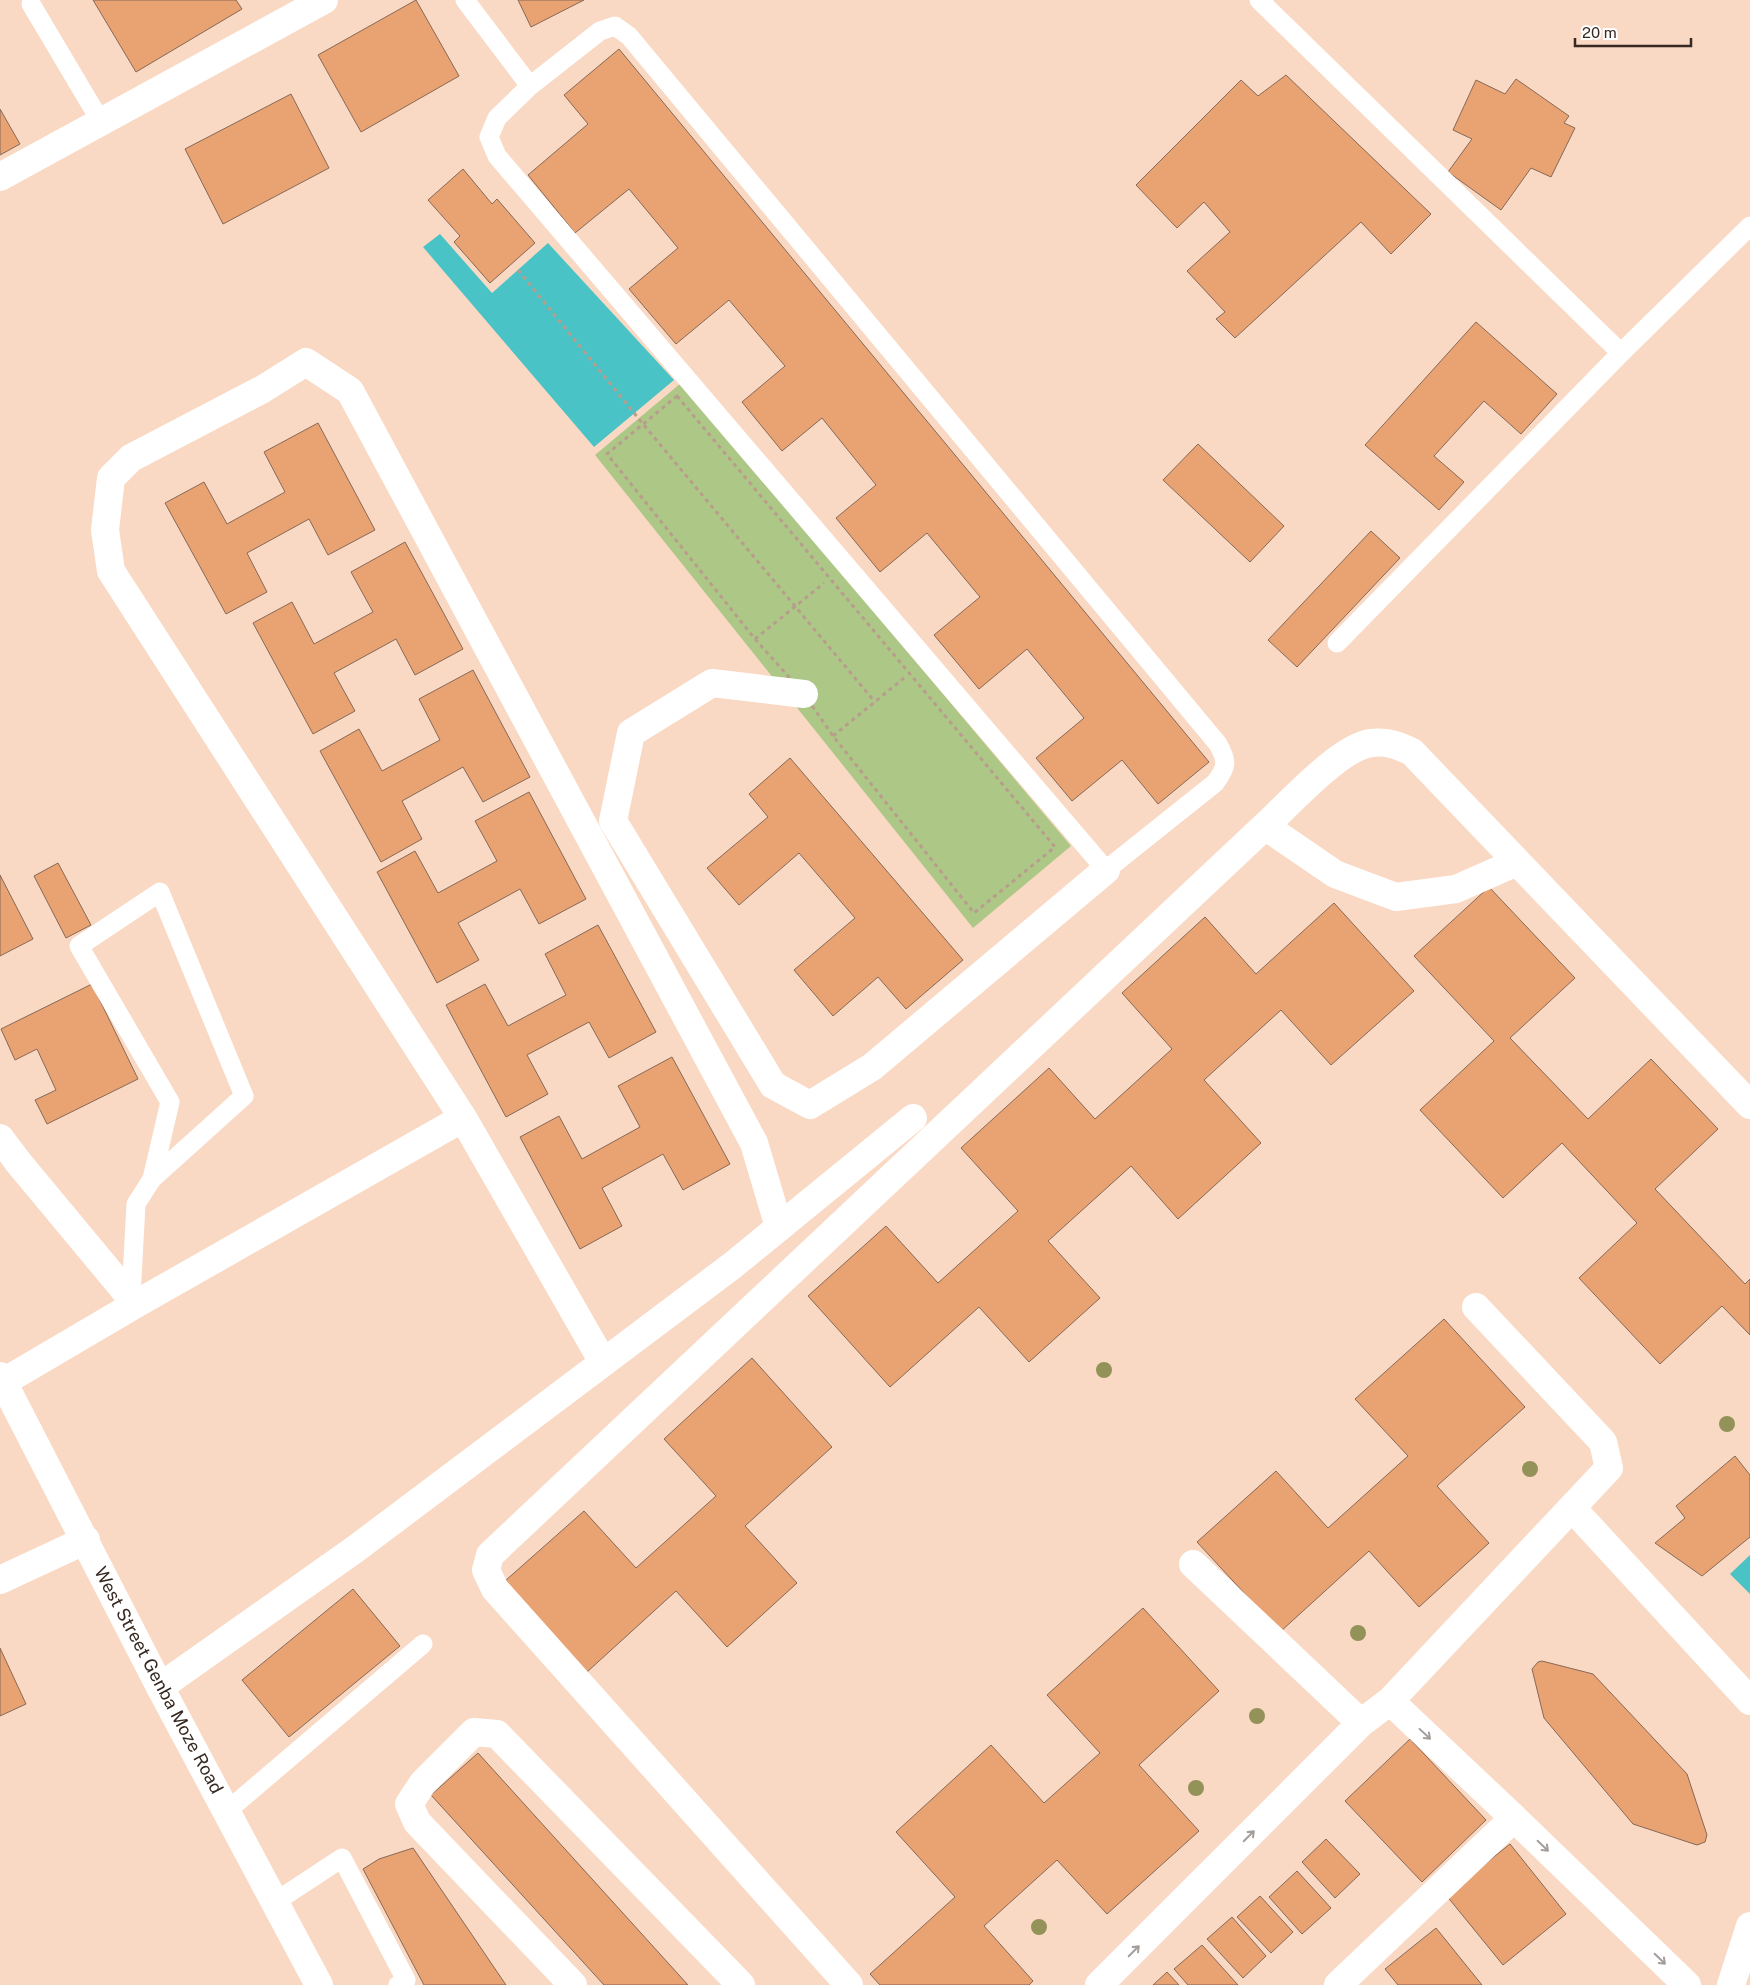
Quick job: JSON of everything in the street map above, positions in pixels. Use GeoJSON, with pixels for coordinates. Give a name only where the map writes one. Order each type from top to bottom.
{"type":"FeatureCollection","features":[{"type":"Feature","properties":{"kind":"street"},"geometry":{"type":"LineString","coordinates":[[0,177],[324,0]]}},
{"type":"Feature","properties":{"kind":"street"},"geometry":{"type":"LineString","coordinates":[[603,1362],[463,1118],[111,571],[104,530],[112,478],[131,458],[263,389],[306,362],[350,390],[754,1143],[779,1227]]}},
{"type":"Feature","properties":{"kind":"street"},"geometry":{"type":"LineString","coordinates":[[804,694],[712,683],[630,733],[613,821],[773,1085],[810,1105],[872,1067],[1106,870]]}},
{"type":"Feature","properties":{"kind":"street"},"geometry":{"type":"LineString","coordinates":[[849,1985],[495,1589],[486,1570],[490,1555],[1265,826],[1335,761],[1351,749],[1370,743],[1393,743],[1412,752],[1750,1105]]}},
{"type":"Feature","properties":{"kind":"street"},"geometry":{"type":"LineString","coordinates":[[1265,826],[1335,874],[1396,897],[1456,889],[1516,862]]}},
{"type":"Feature","properties":{"kind":"street"},"geometry":{"type":"LineString","coordinates":[[1,1380],[134,1300],[463,1118]]}},
{"type":"Feature","properties":{"kind":"street"},"geometry":{"type":"LineString","coordinates":[[160,1687],[354,1550],[733,1265],[913,1118]]}},
{"type":"Feature","properties":{"kind":"street"},"geometry":{"type":"LineString","coordinates":[[0,1138],[134,1300]]}},
{"type":"Feature","properties":{"kind":"street"},"geometry":{"type":"LineString","coordinates":[[1099,1985],[1361,1723],[1390,1701],[1609,1468],[1603,1442],[1476,1307]]}},
{"type":"Feature","properties":{"kind":"street","name":"West Street Genba Moze Road"},"geometry":{"type":"LineString","coordinates":[[1,1380],[86,1540],[160,1687],[318,1985]]}},
{"type":"Feature","properties":{"kind":"street"},"geometry":{"type":"LineString","coordinates":[[1572,1508],[1750,1701]]}},
{"type":"Feature","properties":{"kind":"street"},"geometry":{"type":"LineString","coordinates":[[0,1580],[86,1540]]}},
{"type":"Feature","properties":{"kind":"street"},"geometry":{"type":"LineString","coordinates":[[1193,1564],[1361,1723]]}},
{"type":"Feature","properties":{"kind":"street"},"geometry":{"type":"LineString","coordinates":[[1390,1701],[1686,1985]]}},
{"type":"Feature","properties":{"kind":"street"},"geometry":{"type":"LineString","coordinates":[[573,1985],[417,1822],[409,1804],[423,1783],[474,1732],[498,1734],[741,1985]]}},
{"type":"Feature","properties":{"kind":"street"},"geometry":{"type":"LineString","coordinates":[[1342,1984],[1514,1818]]}},
{"type":"Feature","properties":{"kind":"street"},"geometry":{"type":"LineString","coordinates":[[1731,1985],[1750,1926]]}},
{"type":"Feature","properties":{"kind":"lane"},"geometry":{"type":"LineString","coordinates":[[465,0],[530,86]]}},
{"type":"Feature","properties":{"kind":"lane"},"geometry":{"type":"LineString","coordinates":[[1259,0],[1622,353]]}},
{"type":"Feature","properties":{"kind":"lane"},"geometry":{"type":"LineString","coordinates":[[31,4],[101,122]]}},
{"type":"Feature","properties":{"kind":"lane"},"geometry":{"type":"LineString","coordinates":[[615,26],[628,36],[1218,744],[1225,757],[1224,770],[1215,783],[1106,870],[496,156],[490,137],[497,118],[530,86],[600,32],[615,26]]}},
{"type":"Feature","properties":{"kind":"lane"},"geometry":{"type":"LineString","coordinates":[[1337,643],[1622,353],[1750,226]]}},
{"type":"Feature","properties":{"kind":"lane"},"geometry":{"type":"LineString","coordinates":[[134,1300],[136,1204],[152,1179],[244,1096],[160,892],[79,946],[170,1102],[152,1179]]}},
{"type":"Feature","properties":{"kind":"lane"},"geometry":{"type":"LineString","coordinates":[[227,1811],[423,1644]]}},
{"type":"Feature","properties":{"kind":"lane"},"geometry":{"type":"LineString","coordinates":[[275,1902],[342,1858],[406,1980],[398,1985]]}},
{"type":"Feature","properties":{"kind":"path"},"geometry":{"type":"LineString","coordinates":[[518,270],[643,424],[875,702]]}},
{"type":"Feature","properties":{"kind":"path"},"geometry":{"type":"LineString","coordinates":[[677,396],[1055,847],[974,913],[833,736],[804,694],[755,640],[607,454],[643,424],[677,396]]}},
{"type":"Feature","properties":{"kind":"path"},"geometry":{"type":"LineString","coordinates":[[755,640],[830,578]]}},
{"type":"Feature","properties":{"kind":"path"},"geometry":{"type":"LineString","coordinates":[[833,736],[910,673]]}},
{"type":"Feature","properties":{"kind":"green space"},"geometry":{"type":"Polygon","coordinates":[[[681,383],[1071,846],[973,928],[595,455],[681,383]]]}},
{"type":"Feature","properties":{"kind":"water"},"geometry":{"type":"Polygon","coordinates":[[[440,234],[492,293],[548,243],[674,380],[594,447],[423,247],[440,234]]]}},
{"type":"Feature","properties":{"kind":"water"},"geometry":{"type":"Polygon","coordinates":[[[1750,1555],[1750,1594],[1730,1574],[1750,1555]]]}},
{"type":"Feature","properties":{"kind":"building"},"geometry":{"type":"Polygon","coordinates":[[[93,0],[236,0],[242,9],[136,72],[93,0]]]}},
{"type":"Feature","properties":{"kind":"building"},"geometry":{"type":"Polygon","coordinates":[[[416,0],[459,76],[361,132],[318,55],[416,0]]]}},
{"type":"Feature","properties":{"kind":"building"},"geometry":{"type":"Polygon","coordinates":[[[518,0],[584,0],[531,27],[518,0]]]}},
{"type":"Feature","properties":{"kind":"building"},"geometry":{"type":"Polygon","coordinates":[[[619,49],[1209,762],[1158,804],[1122,760],[1072,801],[1036,758],[1084,718],[1027,649],[979,689],[934,635],[980,597],[927,533],[880,572],[836,518],[876,485],[822,418],[782,451],[742,402],[785,366],[729,300],[676,344],[629,289],[678,248],[629,189],[575,233],[528,175],[588,124],[564,95],[619,49]]]}},
{"type":"Feature","properties":{"kind":"building"},"geometry":{"type":"Polygon","coordinates":[[[1286,75],[1431,214],[1391,254],[1361,222],[1235,338],[1216,319],[1225,312],[1187,271],[1230,232],[1204,202],[1177,228],[1136,185],[1241,80],[1258,96],[1286,75]]]}},
{"type":"Feature","properties":{"kind":"building"},"geometry":{"type":"Polygon","coordinates":[[[1516,79],[1569,116],[1564,123],[1575,128],[1551,177],[1531,168],[1501,210],[1448,172],[1472,139],[1453,130],[1476,80],[1505,94],[1516,79]]]}},
{"type":"Feature","properties":{"kind":"building"},"geometry":{"type":"Polygon","coordinates":[[[291,94],[329,168],[223,224],[185,149],[291,94]]]}},
{"type":"Feature","properties":{"kind":"building"},"geometry":{"type":"Polygon","coordinates":[[[0,109],[20,144],[0,155],[0,109]]]}},
{"type":"Feature","properties":{"kind":"building"},"geometry":{"type":"Polygon","coordinates":[[[463,169],[492,204],[497,199],[535,243],[490,283],[454,242],[460,236],[428,200],[463,169]]]}},
{"type":"Feature","properties":{"kind":"building"},"geometry":{"type":"Polygon","coordinates":[[[1476,322],[1557,394],[1521,434],[1484,401],[1434,456],[1464,482],[1439,510],[1365,445],[1476,322]]]}},
{"type":"Feature","properties":{"kind":"building"},"geometry":{"type":"Polygon","coordinates":[[[318,423],[375,530],[328,555],[309,519],[247,553],[267,592],[226,614],[165,503],[204,482],[227,524],[285,492],[264,452],[318,423]]]}},
{"type":"Feature","properties":{"kind":"building"},"geometry":{"type":"Polygon","coordinates":[[[1198,444],[1284,526],[1250,562],[1163,480],[1198,444]]]}},
{"type":"Feature","properties":{"kind":"building"},"geometry":{"type":"Polygon","coordinates":[[[1371,531],[1400,558],[1297,667],[1268,640],[1371,531]]]}},
{"type":"Feature","properties":{"kind":"building"},"geometry":{"type":"Polygon","coordinates":[[[405,542],[463,649],[415,675],[396,639],[334,673],[355,711],[313,734],[253,623],[292,602],[314,644],[373,612],[351,572],[405,542]]]}},
{"type":"Feature","properties":{"kind":"building"},"geometry":{"type":"Polygon","coordinates":[[[473,670],[530,777],[483,802],[463,767],[402,801],[422,839],[381,862],[320,751],[359,729],[382,771],[440,740],[419,699],[473,670]]]}},
{"type":"Feature","properties":{"kind":"building"},"geometry":{"type":"Polygon","coordinates":[[[790,758],[963,960],[906,1009],[878,977],[833,1016],[794,970],[855,918],[799,853],[739,905],[707,868],[768,817],[749,794],[790,758]]]}},
{"type":"Feature","properties":{"kind":"building"},"geometry":{"type":"Polygon","coordinates":[[[529,792],[586,899],[539,924],[520,889],[458,923],[479,960],[437,983],[377,872],[415,851],[438,893],[497,861],[475,821],[529,792]]]}},
{"type":"Feature","properties":{"kind":"building"},"geometry":{"type":"Polygon","coordinates":[[[58,863],[91,925],[66,938],[34,876],[58,863]]]}},
{"type":"Feature","properties":{"kind":"building"},"geometry":{"type":"Polygon","coordinates":[[[0,875],[33,939],[0,956],[0,875]]]}},
{"type":"Feature","properties":{"kind":"building"},"geometry":{"type":"Polygon","coordinates":[[[1489,887],[1575,978],[1510,1038],[1588,1119],[1651,1059],[1718,1129],[1655,1189],[1745,1284],[1750,1279],[1750,1335],[1722,1306],[1660,1364],[1579,1278],[1637,1223],[1562,1143],[1503,1198],[1420,1110],[1494,1041],[1414,956],[1489,887]]]}},
{"type":"Feature","properties":{"kind":"building"},"geometry":{"type":"Polygon","coordinates":[[[1334,903],[1414,991],[1331,1065],[1281,1010],[1204,1080],[1261,1143],[1178,1219],[1131,1166],[1048,1241],[1100,1298],[1029,1362],[979,1307],[890,1387],[808,1296],[886,1226],[938,1283],[1018,1211],[961,1148],[1049,1068],[1095,1119],[1172,1049],[1122,993],[1205,917],[1256,974],[1334,903]]]}},
{"type":"Feature","properties":{"kind":"building"},"geometry":{"type":"Polygon","coordinates":[[[598,925],[656,1032],[609,1058],[589,1022],[527,1055],[548,1094],[506,1117],[446,1005],[485,984],[508,1026],[566,995],[545,954],[598,925]]]}},
{"type":"Feature","properties":{"kind":"building"},"geometry":{"type":"Polygon","coordinates":[[[92,984],[138,1079],[47,1124],[35,1100],[56,1090],[37,1049],[15,1060],[1,1029],[92,984]]]}},
{"type":"Feature","properties":{"kind":"building"},"geometry":{"type":"Polygon","coordinates":[[[672,1057],[730,1164],[683,1190],[663,1154],[602,1188],[622,1226],[580,1249],[520,1137],[559,1116],[582,1159],[640,1127],[618,1086],[672,1057]]]}},
{"type":"Feature","properties":{"kind":"building"},"geometry":{"type":"Polygon","coordinates":[[[1444,1319],[1525,1407],[1437,1486],[1489,1543],[1419,1607],[1369,1551],[1280,1632],[1197,1542],[1276,1471],[1328,1528],[1408,1456],[1355,1399],[1444,1319]]]}},
{"type":"Feature","properties":{"kind":"building"},"geometry":{"type":"Polygon","coordinates":[[[752,1358],[832,1447],[745,1526],[797,1583],[727,1647],[676,1591],[587,1672],[505,1581],[584,1511],[636,1568],[716,1496],[664,1439],[752,1358]]]}},
{"type":"Feature","properties":{"kind":"building"},"geometry":{"type":"Polygon","coordinates":[[[1735,1456],[1750,1475],[1750,1537],[1702,1576],[1655,1543],[1685,1518],[1676,1506],[1735,1456]]]}},
{"type":"Feature","properties":{"kind":"building"},"geometry":{"type":"Polygon","coordinates":[[[353,1589],[400,1646],[289,1737],[242,1680],[353,1589]]]}},
{"type":"Feature","properties":{"kind":"building"},"geometry":{"type":"Polygon","coordinates":[[[1143,1608],[1219,1691],[1139,1765],[1199,1831],[1107,1914],[1057,1860],[984,1926],[1033,1981],[1029,1985],[880,1985],[870,1974],[955,1897],[896,1832],[991,1745],[1044,1803],[1100,1753],[1047,1695],[1143,1608]]]}},
{"type":"Feature","properties":{"kind":"building"},"geometry":{"type":"Polygon","coordinates":[[[0,1648],[26,1704],[0,1716],[0,1648]]]}},
{"type":"Feature","properties":{"kind":"building"},"geometry":{"type":"Polygon","coordinates":[[[1542,1661],[1593,1674],[1687,1774],[1707,1835],[1705,1842],[1697,1845],[1633,1824],[1544,1718],[1532,1669],[1538,1662],[1542,1661]]]}},
{"type":"Feature","properties":{"kind":"building"},"geometry":{"type":"Polygon","coordinates":[[[1410,1739],[1486,1820],[1422,1882],[1345,1801],[1410,1739]]]}},
{"type":"Feature","properties":{"kind":"building"},"geometry":{"type":"Polygon","coordinates":[[[478,1753],[688,1985],[604,1985],[431,1795],[478,1753]]]}},
{"type":"Feature","properties":{"kind":"building"},"geometry":{"type":"Polygon","coordinates":[[[1326,1839],[1360,1874],[1335,1898],[1302,1862],[1326,1839]]]}},
{"type":"Feature","properties":{"kind":"building"},"geometry":{"type":"Polygon","coordinates":[[[1510,1844],[1566,1914],[1503,1965],[1446,1895],[1510,1844]]]}},
{"type":"Feature","properties":{"kind":"building"},"geometry":{"type":"Polygon","coordinates":[[[413,1848],[506,1985],[424,1985],[363,1869],[379,1859],[413,1848]]]}},
{"type":"Feature","properties":{"kind":"building"},"geometry":{"type":"Polygon","coordinates":[[[1297,1871],[1331,1908],[1302,1934],[1269,1897],[1297,1871]]]}},
{"type":"Feature","properties":{"kind":"building"},"geometry":{"type":"Polygon","coordinates":[[[1260,1896],[1293,1932],[1271,1953],[1237,1917],[1260,1896]]]}},
{"type":"Feature","properties":{"kind":"building"},"geometry":{"type":"Polygon","coordinates":[[[1232,1917],[1266,1956],[1243,1978],[1207,1939],[1232,1917]]]}},
{"type":"Feature","properties":{"kind":"building"},"geometry":{"type":"Polygon","coordinates":[[[1436,1928],[1482,1985],[1398,1985],[1385,1969],[1436,1928]]]}},
{"type":"Feature","properties":{"kind":"building"},"geometry":{"type":"Polygon","coordinates":[[[1202,1945],[1238,1985],[1188,1985],[1174,1969],[1202,1945]]]}},
{"type":"Feature","properties":{"kind":"building"},"geometry":{"type":"Polygon","coordinates":[[[1167,1972],[1179,1985],[1153,1985],[1167,1972]]]}}]}
